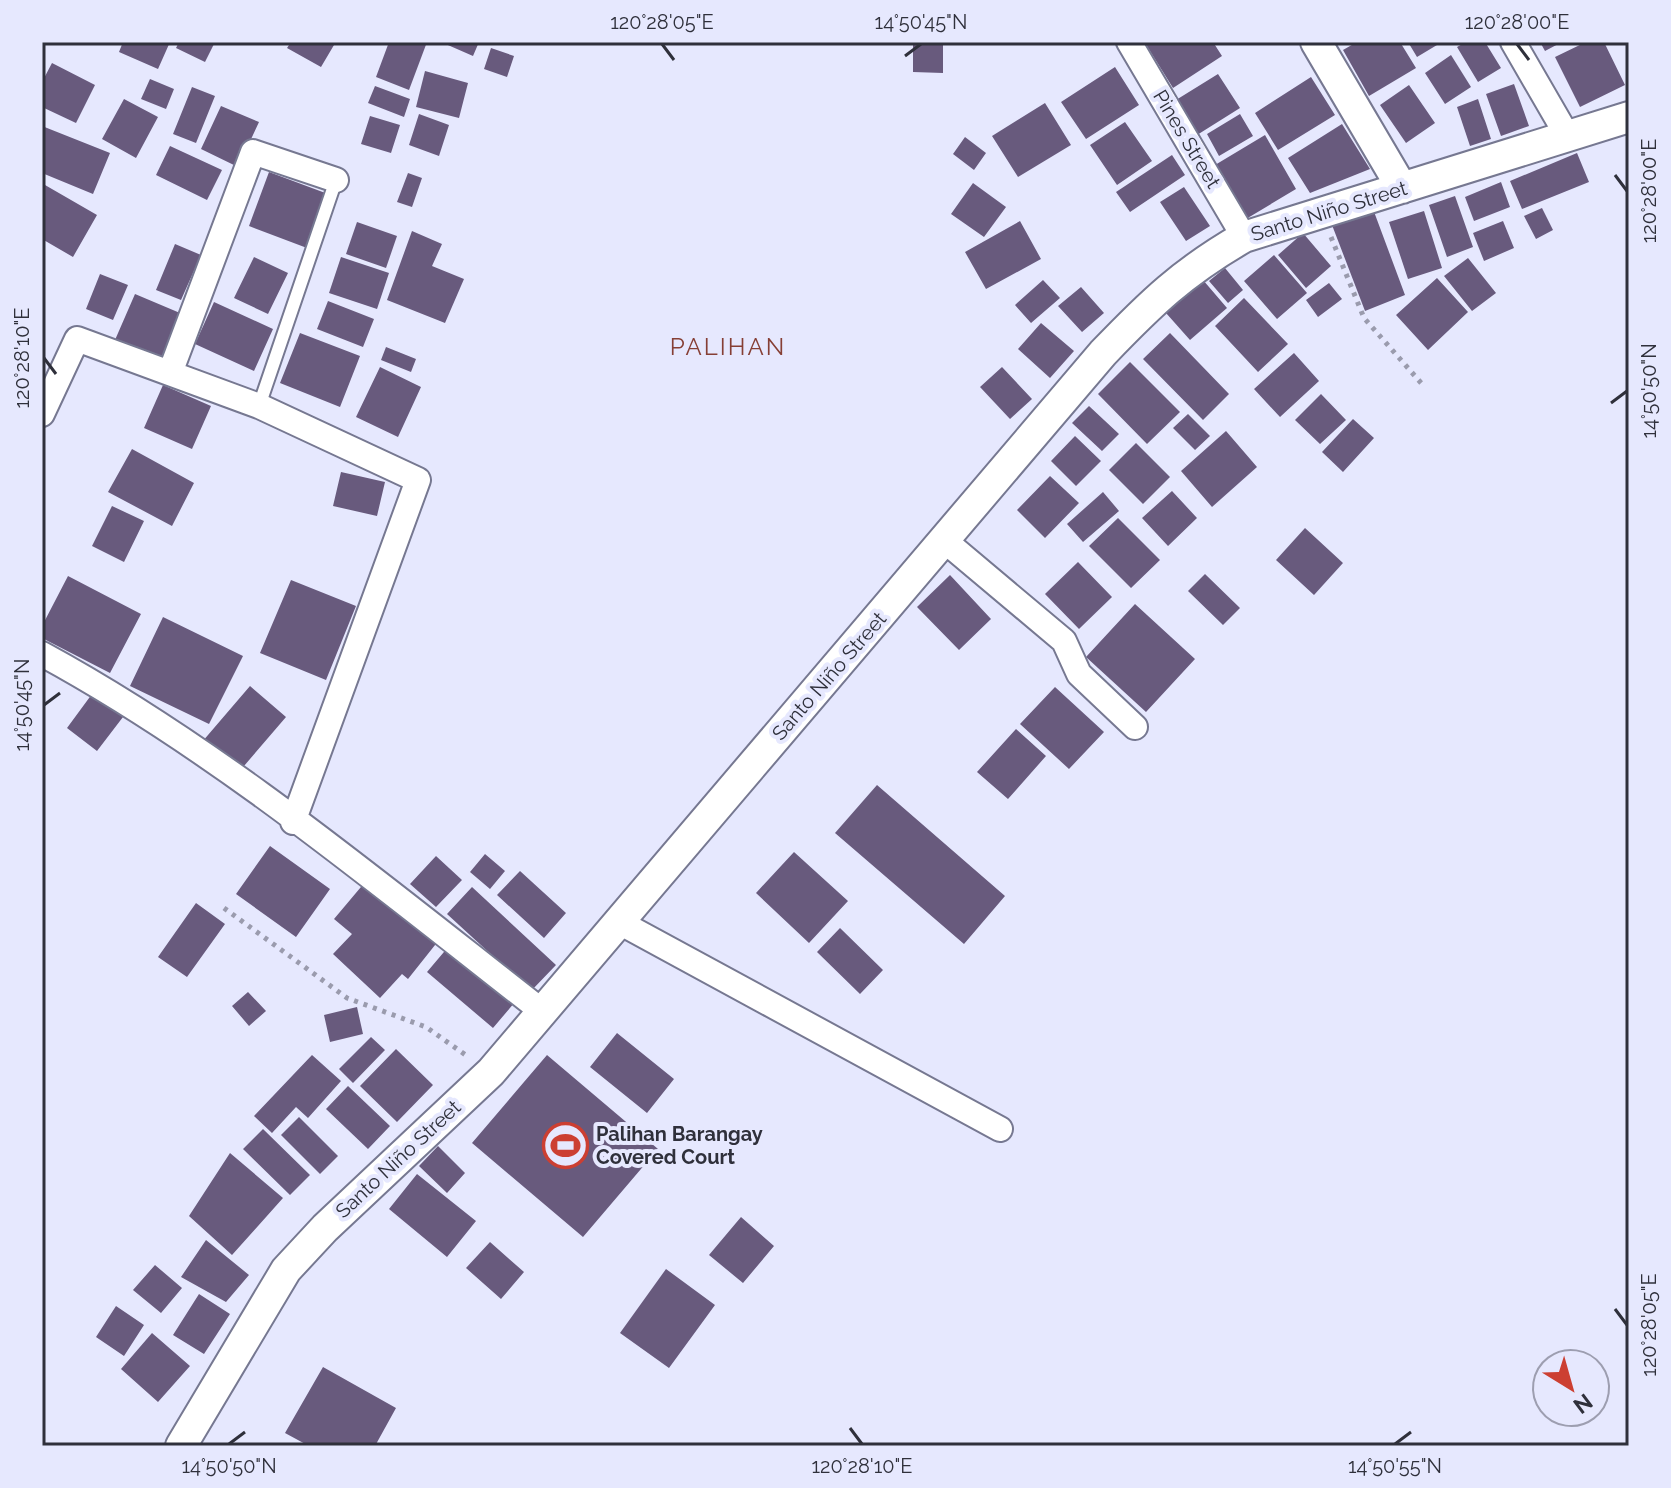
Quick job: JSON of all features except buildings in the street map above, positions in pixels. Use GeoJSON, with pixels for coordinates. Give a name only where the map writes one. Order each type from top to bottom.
{"type":"FeatureCollection","features":[{"type":"Feature","properties":{"kind":"street","name":"Pines Street"},"geometry":{"type":"LineString","coordinates":[[1129,42],[1244,237]]}},
{"type":"Feature","properties":{"kind":"street"},"geometry":{"type":"LineString","coordinates":[[1316,42],[1402,188]]}},
{"type":"Feature","properties":{"kind":"street"},"geometry":{"type":"LineString","coordinates":[[1513,42],[1568,137]]}},
{"type":"Feature","properties":{"kind":"street","name":"Santo Niño Street"},"geometry":{"type":"LineString","coordinates":[[181,1446],[286,1270],[325,1228],[491,1072],[1103,353],[1161,293],[1196,264],[1244,237],[1629,117]]}},
{"type":"Feature","properties":{"kind":"street"},"geometry":{"type":"LineString","coordinates":[[170,373],[253,152],[336,180]]}},
{"type":"Feature","properties":{"kind":"street"},"geometry":{"type":"LineString","coordinates":[[42,414],[77,339],[259,406],[418,480],[293,822]]}},
{"type":"Feature","properties":{"kind":"street"},"geometry":{"type":"LineString","coordinates":[[945,541],[1064,641],[1079,674],[1135,727]]}},
{"type":"Feature","properties":{"kind":"street"},"geometry":{"type":"LineString","coordinates":[[42,654],[112,692],[293,822],[543,1012]]}},
{"type":"Feature","properties":{"kind":"street"},"geometry":{"type":"LineString","coordinates":[[619,922],[1000,1129]]}},
{"type":"Feature","properties":{"kind":"lane"},"geometry":{"type":"LineString","coordinates":[[259,406],[336,180]]}},
{"type":"Feature","properties":{"kind":"path"},"geometry":{"type":"LineString","coordinates":[[1321,212],[1364,318],[1422,384]]}},
{"type":"Feature","properties":{"kind":"path"},"geometry":{"type":"LineString","coordinates":[[224,908],[347,998],[426,1027],[491,1072]]}},
{"type":"Feature","properties":{"kind":"place","name":"Palihan Barangay Covered Court"},"geometry":{"type":"Point","coordinates":[565,1146]}},
{"type":"Feature","properties":{"kind":"district","name":"PALIHAN"},"geometry":{"type":"Point","coordinates":[728,347]}}]}
